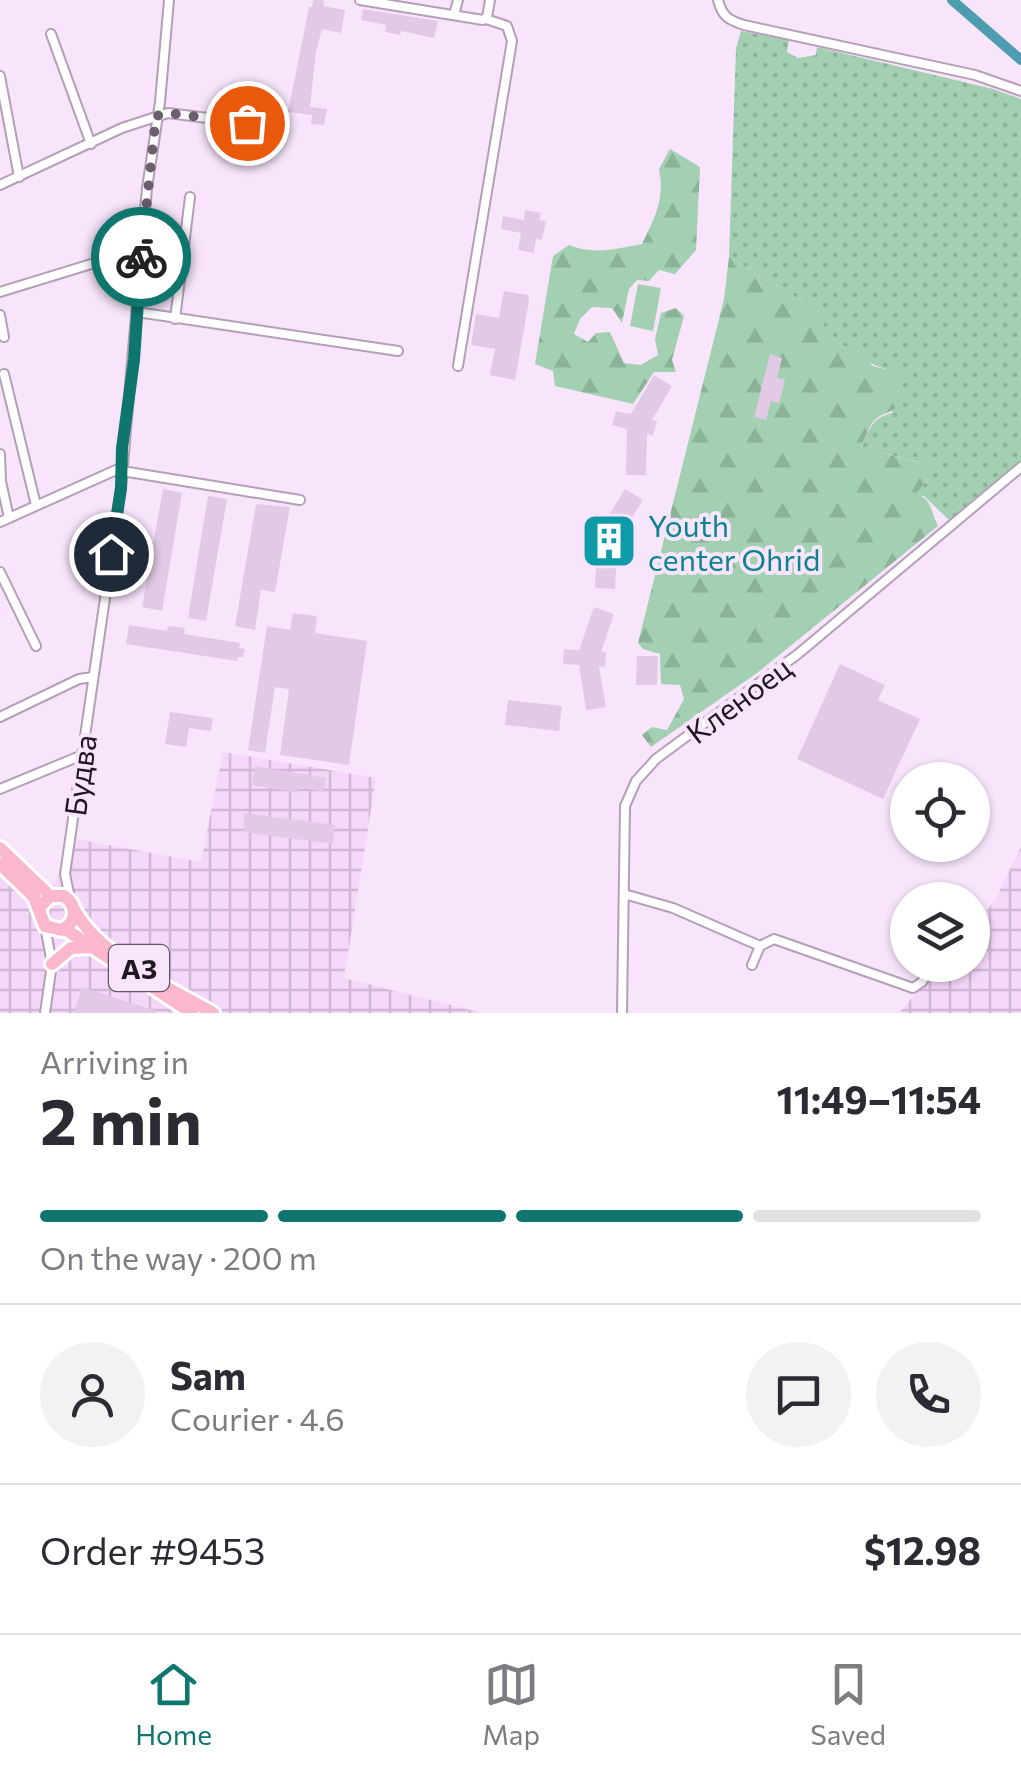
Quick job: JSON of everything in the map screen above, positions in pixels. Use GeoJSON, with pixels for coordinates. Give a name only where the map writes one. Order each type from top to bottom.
{"type":"FeatureCollection","features":[{"type":"Feature","properties":{"kind":"main road","name":"A3"},"geometry":{"type":"LineString","coordinates":[[0,848],[52,896],[64,896],[89,932],[112,950],[213,1013]]}},
{"type":"Feature","properties":{"kind":"main road"},"geometry":{"type":"LineString","coordinates":[[0,864],[40,907],[45,926]]}},
{"type":"Feature","properties":{"kind":"main road"},"geometry":{"type":"LineString","coordinates":[[40,907],[52,896]]}},
{"type":"Feature","properties":{"kind":"main road","name":"A3"},"geometry":{"type":"LineString","coordinates":[[63,929],[72,921],[73,907]]}},
{"type":"Feature","properties":{"kind":"main road","name":"A3"},"geometry":{"type":"LineString","coordinates":[[45,926],[63,929],[192,1013]]}},
{"type":"Feature","properties":{"kind":"main road"},"geometry":{"type":"LineString","coordinates":[[52,964],[71,948],[93,947]]}},
{"type":"Feature","properties":{"kind":"street","name":"Будва"},"geometry":{"type":"LineString","coordinates":[[65,874],[122,470],[168,0]]}},
{"type":"Feature","properties":{"kind":"street"},"geometry":{"type":"LineString","coordinates":[[360,0],[486,19],[507,26],[512,41],[458,366]]}},
{"type":"Feature","properties":{"kind":"street"},"geometry":{"type":"LineString","coordinates":[[454,15],[458,0]]}},
{"type":"Feature","properties":{"kind":"street"},"geometry":{"type":"LineString","coordinates":[[486,19],[490,0]]}},
{"type":"Feature","properties":{"kind":"street"},"geometry":{"type":"LineString","coordinates":[[718,0],[728,20],[744,26],[975,75],[1021,91]]}},
{"type":"Feature","properties":{"kind":"street"},"geometry":{"type":"LineString","coordinates":[[52,34],[91,144]]}},
{"type":"Feature","properties":{"kind":"street"},"geometry":{"type":"LineString","coordinates":[[0,76],[19,177]]}},
{"type":"Feature","properties":{"kind":"street"},"geometry":{"type":"LineString","coordinates":[[0,185],[156,116],[168,113],[247,123]]}},
{"type":"Feature","properties":{"kind":"street"},"geometry":{"type":"LineString","coordinates":[[175,319],[190,197]]}},
{"type":"Feature","properties":{"kind":"street"},"geometry":{"type":"LineString","coordinates":[[0,292],[114,257],[142,254]]}},
{"type":"Feature","properties":{"kind":"street"},"geometry":{"type":"LineString","coordinates":[[137,312],[398,351]]}},
{"type":"Feature","properties":{"kind":"street"},"geometry":{"type":"LineString","coordinates":[[0,315],[4,337]]}},
{"type":"Feature","properties":{"kind":"street"},"geometry":{"type":"LineString","coordinates":[[4,374],[36,505]]}},
{"type":"Feature","properties":{"kind":"street"},"geometry":{"type":"LineString","coordinates":[[0,454],[4,520],[107,472],[122,470],[300,500]]}},
{"type":"Feature","properties":{"kind":"street","name":"Кленоец"},"geometry":{"type":"LineString","coordinates":[[622,1013],[627,796],[656,760],[798,654],[1021,467]]}},
{"type":"Feature","properties":{"kind":"street"},"geometry":{"type":"LineString","coordinates":[[0,572],[36,646]]}},
{"type":"Feature","properties":{"kind":"street","name":"Будва"},"geometry":{"type":"LineString","coordinates":[[0,717],[79,679],[93,677]]}},
{"type":"Feature","properties":{"kind":"street"},"geometry":{"type":"LineString","coordinates":[[0,789],[80,756]]}},
{"type":"Feature","properties":{"kind":"street"},"geometry":{"type":"LineString","coordinates":[[52,896],[65,874]]}},
{"type":"Feature","properties":{"kind":"street"},"geometry":{"type":"LineString","coordinates":[[65,874],[73,907]]}},
{"type":"Feature","properties":{"kind":"street"},"geometry":{"type":"LineString","coordinates":[[624,894],[672,908],[760,946]]}},
{"type":"Feature","properties":{"kind":"street"},"geometry":{"type":"LineString","coordinates":[[45,926],[52,964]]}},
{"type":"Feature","properties":{"kind":"street"},"geometry":{"type":"LineString","coordinates":[[45,1013],[52,964],[63,929]]}},
{"type":"Feature","properties":{"kind":"street"},"geometry":{"type":"LineString","coordinates":[[752,966],[760,946],[769,940],[780,940],[890,979]]}},
{"type":"Feature","properties":{"kind":"street"},"geometry":{"type":"LineString","coordinates":[[897,982],[914,988],[922,982]]}},
{"type":"Feature","properties":{"kind":"shaded area"},"geometry":{"type":"Polygon","coordinates":[[[223,752],[376,778],[344,978],[482,1013],[0,1013],[0,864],[32,902],[56,882],[70,838],[201,862],[223,752]]]}},
{"type":"Feature","properties":{"kind":"shaded area"},"geometry":{"type":"Polygon","coordinates":[[[1021,847],[1021,1013],[899,1013],[925,982],[990,982],[990,906],[1021,847]]]}},
{"type":"Feature","properties":{"kind":"green space"},"geometry":{"type":"Polygon","coordinates":[[[741,31],[789,40],[787,52],[798,58],[816,55],[817,47],[1021,99],[1021,461],[949,520],[924,496],[915,495],[930,477],[933,463],[861,448],[876,421],[892,413],[886,369],[826,337],[821,313],[729,257],[736,48],[741,31]]]}},
{"type":"Feature","properties":{"kind":"green space"},"geometry":{"type":"Polygon","coordinates":[[[670,149],[700,167],[696,250],[675,274],[659,270],[649,281],[637,280],[629,289],[622,323],[612,308],[592,307],[580,319],[574,334],[588,342],[596,333],[610,332],[624,363],[641,365],[658,355],[655,339],[661,313],[676,308],[684,316],[672,360],[676,372],[654,372],[633,404],[555,386],[553,371],[535,364],[553,256],[569,245],[596,250],[642,244],[660,199],[659,169],[670,149]]]}},
{"type":"Feature","properties":{"kind":"green space"},"geometry":{"type":"Polygon","coordinates":[[[729,257],[821,313],[827,337],[858,352],[873,366],[902,374],[902,402],[873,422],[861,447],[934,463],[930,477],[916,494],[928,502],[938,526],[757,673],[651,747],[642,735],[652,727],[667,730],[684,699],[680,685],[661,684],[660,654],[643,649],[638,643],[724,299],[729,257]]]}},
{"type":"Feature","properties":{"kind":"green space"},"geometry":{"type":"Polygon","coordinates":[[[638,284],[661,288],[653,331],[630,326],[638,284]]]}},
{"type":"Feature","properties":{"kind":"building"},"geometry":{"type":"Polygon","coordinates":[[[313,0],[324,0],[323,6],[345,10],[341,33],[322,29],[316,52],[310,107],[327,109],[324,125],[311,124],[312,115],[288,112],[313,0]]]}},
{"type":"Feature","properties":{"kind":"building"},"geometry":{"type":"Polygon","coordinates":[[[363,9],[438,21],[434,38],[385,32],[386,25],[361,20],[363,9]]]}},
{"type":"Feature","properties":{"kind":"building"},"geometry":{"type":"Polygon","coordinates":[[[525,210],[541,213],[539,220],[546,221],[542,240],[536,239],[534,253],[518,250],[521,233],[501,229],[503,216],[524,220],[525,210]]]}},
{"type":"Feature","properties":{"kind":"building"},"geometry":{"type":"Polygon","coordinates":[[[504,291],[528,295],[529,301],[515,380],[490,375],[495,349],[471,345],[476,314],[499,318],[504,291]]]}},
{"type":"Feature","properties":{"kind":"building"},"geometry":{"type":"Polygon","coordinates":[[[770,354],[782,358],[777,378],[785,380],[779,403],[771,401],[766,420],[754,417],[770,354]]]}},
{"type":"Feature","properties":{"kind":"building"},"geometry":{"type":"Polygon","coordinates":[[[654,375],[672,386],[652,420],[657,421],[653,436],[647,434],[646,475],[626,475],[627,429],[612,425],[616,411],[631,414],[654,375]]]}},
{"type":"Feature","properties":{"kind":"building"},"geometry":{"type":"Polygon","coordinates":[[[163,489],[182,493],[162,611],[142,607],[163,489]]]}},
{"type":"Feature","properties":{"kind":"building","name":"Youth center Ohrid"},"geometry":{"type":"Polygon","coordinates":[[[625,489],[643,500],[622,534],[627,535],[623,549],[617,548],[615,589],[595,588],[597,542],[582,538],[586,524],[601,528],[625,489]]]}},
{"type":"Feature","properties":{"kind":"building"},"geometry":{"type":"Polygon","coordinates":[[[208,496],[227,499],[206,621],[188,618],[208,496]]]}},
{"type":"Feature","properties":{"kind":"building"},"geometry":{"type":"Polygon","coordinates":[[[256,504],[290,507],[275,592],[261,590],[255,630],[235,626],[256,504]]]}},
{"type":"Feature","properties":{"kind":"building"},"geometry":{"type":"Polygon","coordinates":[[[594,607],[614,614],[601,652],[606,652],[605,667],[599,666],[606,707],[586,710],[579,665],[563,664],[564,649],[579,650],[594,607]]]}},
{"type":"Feature","properties":{"kind":"building"},"geometry":{"type":"Polygon","coordinates":[[[293,613],[317,616],[315,633],[367,641],[349,765],[280,755],[289,689],[275,687],[265,753],[248,750],[267,626],[290,630],[293,613]]]}},
{"type":"Feature","properties":{"kind":"building"},"geometry":{"type":"Polygon","coordinates":[[[129,625],[167,631],[168,626],[185,628],[184,634],[240,643],[239,648],[245,649],[237,661],[126,644],[129,625]]]}},
{"type":"Feature","properties":{"kind":"building"},"geometry":{"type":"Polygon","coordinates":[[[637,656],[658,656],[657,685],[636,685],[637,656]]]}},
{"type":"Feature","properties":{"kind":"building"},"geometry":{"type":"Polygon","coordinates":[[[840,664],[885,685],[878,700],[920,719],[900,762],[890,762],[890,784],[883,799],[797,759],[840,664]]]}},
{"type":"Feature","properties":{"kind":"building"},"geometry":{"type":"Polygon","coordinates":[[[508,700],[562,706],[559,731],[505,725],[508,700]]]}},
{"type":"Feature","properties":{"kind":"building"},"geometry":{"type":"Polygon","coordinates":[[[170,712],[213,718],[211,731],[189,728],[186,747],[165,744],[170,712]]]}},
{"type":"Feature","properties":{"kind":"building"},"geometry":{"type":"Polygon","coordinates":[[[255,766],[326,778],[324,792],[298,787],[298,793],[252,785],[255,766]]]}},
{"type":"Feature","properties":{"kind":"building"},"geometry":{"type":"Polygon","coordinates":[[[245,813],[335,825],[333,844],[243,832],[245,813]]]}},
{"type":"Feature","properties":{"kind":"building"},"geometry":{"type":"Polygon","coordinates":[[[82,987],[156,1011],[156,1013],[74,1013],[82,987]]]}},
{"type":"Feature","properties":{"kind":"waterway"},"geometry":{"type":"LineString","coordinates":[[952,0],[1021,60]]}},
{"type":"Feature","properties":{"kind":"way so far"},"geometry":{"type":"LineString","coordinates":[[141,257],[156,116],[168,113],[247,123]]}},
{"type":"Feature","properties":{"kind":"place","name":"Youth center Ohrid"},"geometry":{"type":"Point","coordinates":[609,541]}},
{"type":"Feature","properties":{"kind":"route"},"geometry":{"type":"LineString","coordinates":[[111,554],[134,360],[141,257]]}}]}
